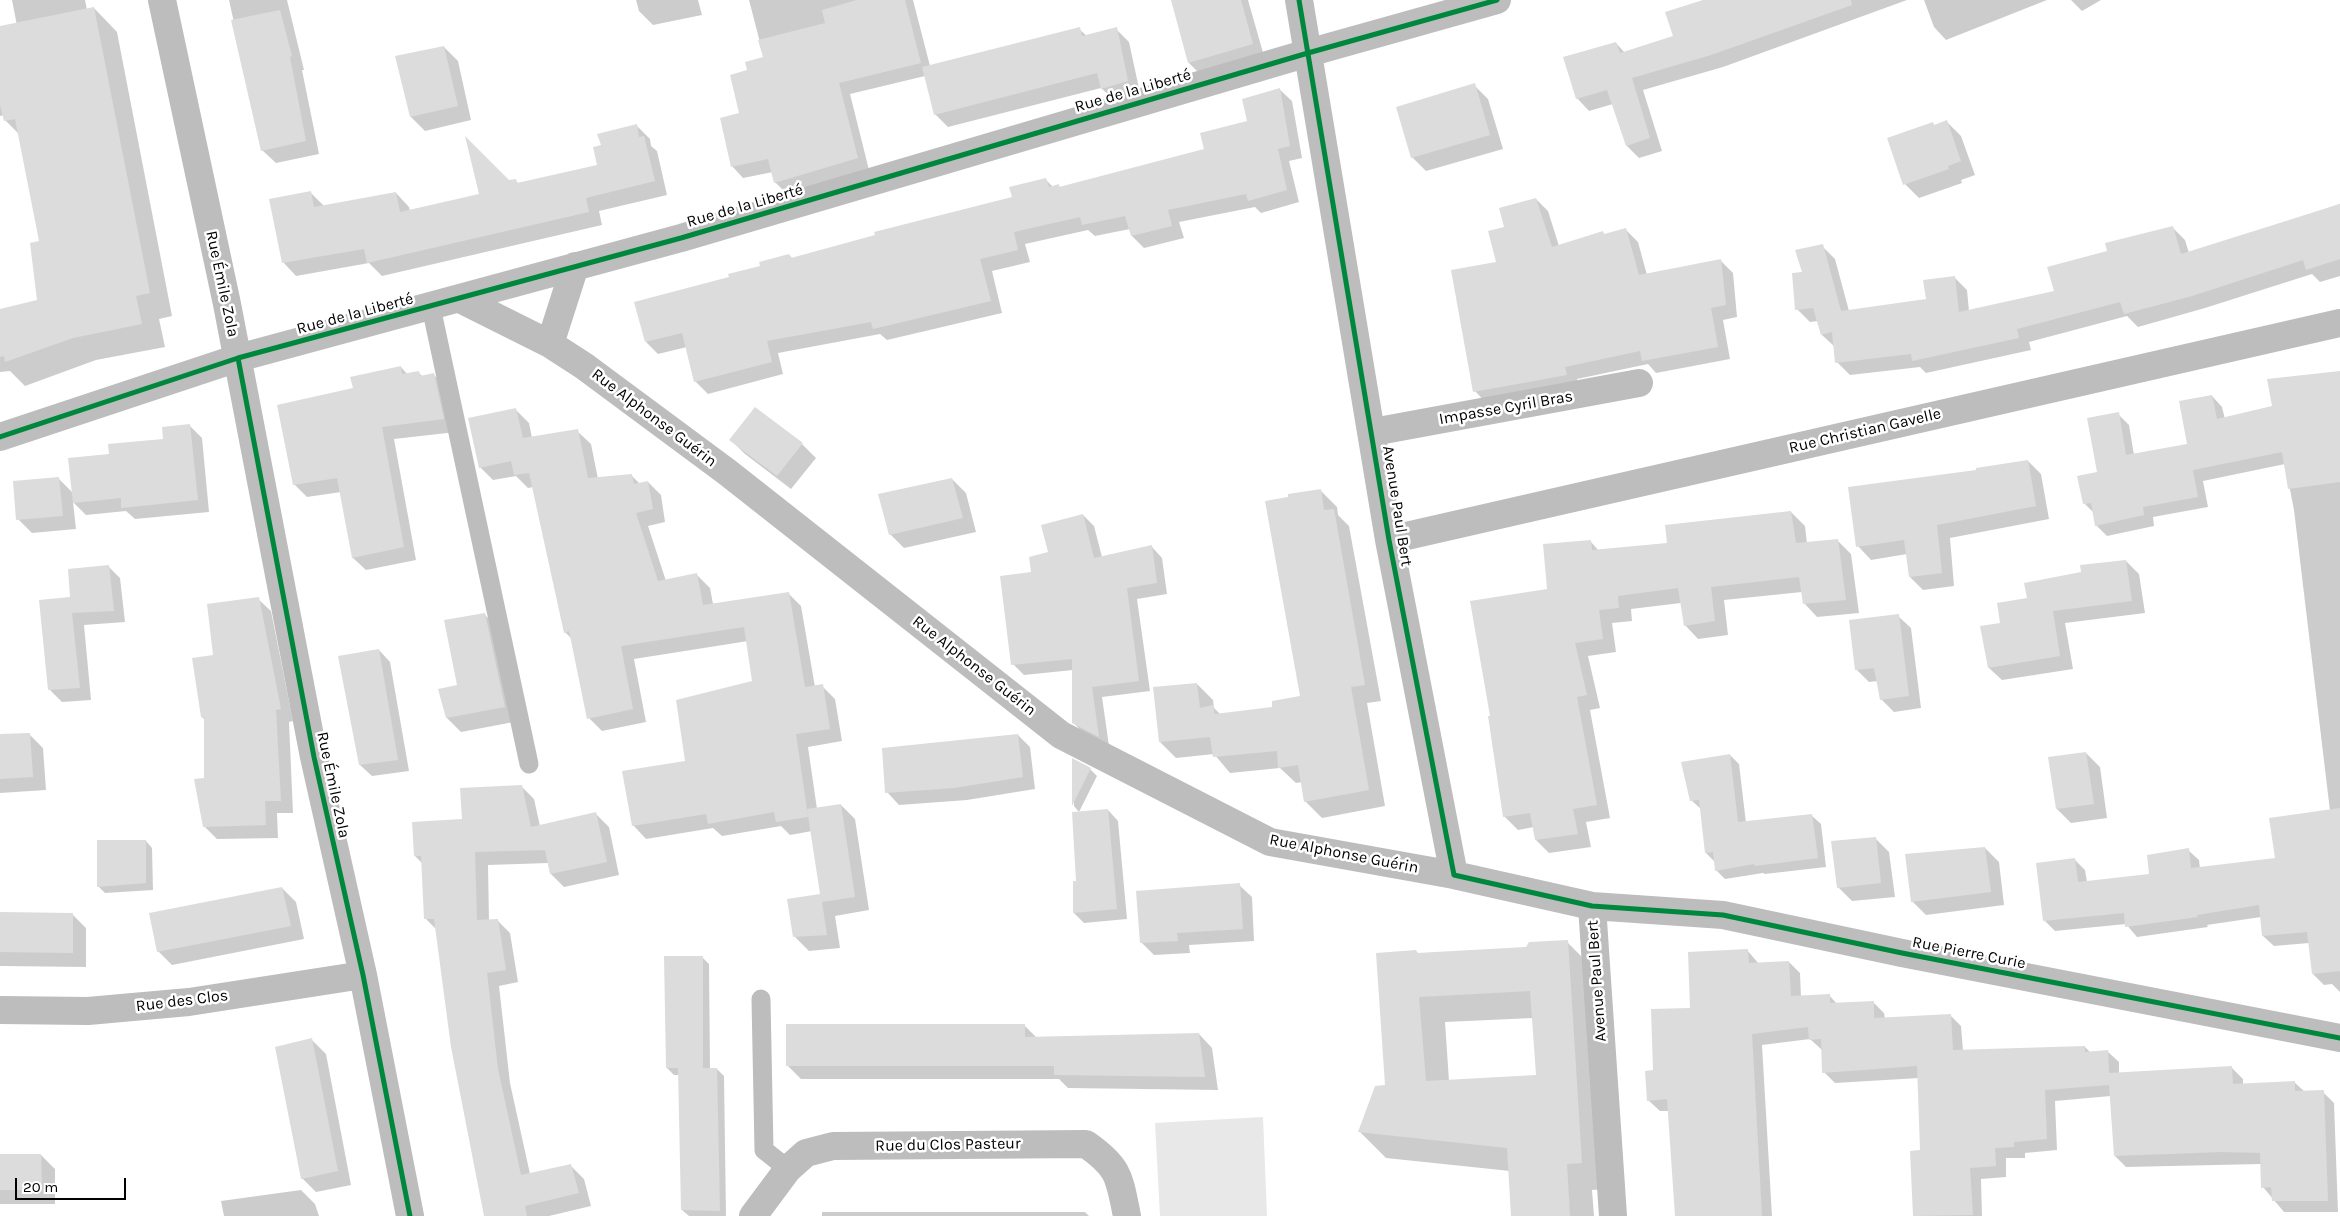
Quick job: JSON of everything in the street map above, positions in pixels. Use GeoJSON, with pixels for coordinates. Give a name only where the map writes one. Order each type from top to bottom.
{"type":"FeatureCollection","features":[{"type":"Feature","properties":{"kind":"street","name":"Rue Émile Zola"},"geometry":{"type":"LineString","coordinates":[[162,0],[238,358],[314,757],[363,975],[410,1216]]}},
{"type":"Feature","properties":{"kind":"street","name":"Avenue Paul Bert"},"geometry":{"type":"LineString","coordinates":[[1299,0],[1389,540],[1454,875],[1592,906],[1613,1216]]}},
{"type":"Feature","properties":{"kind":"street","name":"Rue de la Liberté"},"geometry":{"type":"LineString","coordinates":[[0,437],[238,358],[681,238],[1308,53],[1497,0]]}},
{"type":"Feature","properties":{"kind":"street"},"geometry":{"type":"LineString","coordinates":[[550,344],[575,266]]}},
{"type":"Feature","properties":{"kind":"street","name":"Rue Alphonse Guérin"},"geometry":{"type":"LineString","coordinates":[[460,299],[550,344],[584,366],[726,472],[1061,735],[1270,842],[1454,875]]}},
{"type":"Feature","properties":{"kind":"street","name":"Rue Christian Gavelle"},"geometry":{"type":"LineString","coordinates":[[1389,540],[2340,323]]}},
{"type":"Feature","properties":{"kind":"street","name":"Impasse Cyril Bras"},"geometry":{"type":"LineString","coordinates":[[1372,432],[1639,383]]}},
{"type":"Feature","properties":{"kind":"street","name":"Rue Pierre Curie"},"geometry":{"type":"LineString","coordinates":[[1592,906],[1723,916],[1922,957],[2340,1038]]}},
{"type":"Feature","properties":{"kind":"street","name":"Rue des Clos"},"geometry":{"type":"LineString","coordinates":[[0,1010],[88,1011],[190,1002],[363,975]]}},
{"type":"Feature","properties":{"kind":"street","name":"Rue du Clos Pasteur"},"geometry":{"type":"LineString","coordinates":[[753,1216],[788,1169],[806,1153],[833,1146],[1086,1144],[1104,1157],[1118,1174],[1127,1216]]}},
{"type":"Feature","properties":{"kind":"lane"},"geometry":{"type":"LineString","coordinates":[[431,307],[529,764]]}},
{"type":"Feature","properties":{"kind":"lane"},"geometry":{"type":"LineString","coordinates":[[761,999],[764,1150],[788,1169]]}},
{"type":"Feature","properties":{"kind":"shaded area"},"geometry":{"type":"Polygon","coordinates":[[[1263,1117],[1267,1216],[1160,1216],[1155,1123],[1263,1117]]]}},
{"type":"Feature","properties":{"kind":"building"},"geometry":{"type":"Polygon","coordinates":[[[857,0],[905,0],[921,63],[839,83],[858,158],[774,183],[768,159],[731,167],[720,118],[739,113],[730,75],[747,70],[745,62],[763,57],[758,40],[825,23],[822,10],[857,0]]]}},
{"type":"Feature","properties":{"kind":"building"},"geometry":{"type":"Polygon","coordinates":[[[1171,0],[1241,0],[1253,44],[1188,63],[1171,0]]]}},
{"type":"Feature","properties":{"kind":"building"},"geometry":{"type":"Polygon","coordinates":[[[1703,0],[1851,0],[1852,5],[1711,55],[1632,78],[1650,138],[1626,146],[1607,90],[1576,99],[1563,57],[1616,42],[1620,53],[1673,36],[1665,12],[1703,0]]]}},
{"type":"Feature","properties":{"kind":"building"},"geometry":{"type":"Polygon","coordinates":[[[94,7],[150,293],[136,296],[142,324],[73,338],[5,362],[4,356],[0,357],[0,309],[37,300],[30,243],[39,241],[15,119],[4,121],[0,105],[0,26],[94,7]]]}},
{"type":"Feature","properties":{"kind":"building"},"geometry":{"type":"Polygon","coordinates":[[[280,10],[292,56],[290,57],[306,141],[261,151],[231,20],[280,10]]]}},
{"type":"Feature","properties":{"kind":"building"},"geometry":{"type":"Polygon","coordinates":[[[1080,27],[1082,36],[1117,27],[1128,81],[1101,89],[1097,73],[934,115],[922,67],[1080,27]]]}},
{"type":"Feature","properties":{"kind":"building"},"geometry":{"type":"Polygon","coordinates":[[[444,46],[458,106],[410,117],[395,56],[444,46]]]}},
{"type":"Feature","properties":{"kind":"building"},"geometry":{"type":"Polygon","coordinates":[[[1475,83],[1490,135],[1411,158],[1396,107],[1475,83]]]}},
{"type":"Feature","properties":{"kind":"building"},"geometry":{"type":"Polygon","coordinates":[[[1280,88],[1290,146],[1278,149],[1287,190],[1248,201],[1246,194],[1168,210],[1172,226],[1131,236],[1125,216],[1082,225],[1080,217],[1014,232],[1018,250],[980,259],[991,301],[873,329],[871,322],[767,341],[772,362],[694,382],[682,333],[645,342],[634,302],[729,277],[728,274],[760,266],[759,262],[789,254],[791,258],[875,235],[874,232],[1012,197],[1009,187],[1046,178],[1049,187],[1059,184],[1059,187],[1204,149],[1200,133],[1247,121],[1242,99],[1280,88]]]}},
{"type":"Feature","properties":{"kind":"building"},"geometry":{"type":"Polygon","coordinates":[[[1947,120],[1961,161],[1948,166],[1949,169],[1903,185],[1887,138],[1933,122],[1934,125],[1947,120]]]}},
{"type":"Feature","properties":{"kind":"building"},"geometry":{"type":"Polygon","coordinates":[[[637,124],[639,137],[644,136],[655,181],[586,198],[589,212],[367,263],[364,249],[282,263],[269,199],[311,191],[314,207],[396,192],[400,212],[479,194],[465,136],[509,180],[516,179],[517,183],[597,165],[593,147],[601,145],[597,134],[637,124]]]}},
{"type":"Feature","properties":{"kind":"building"},"geometry":{"type":"Polygon","coordinates":[[[1536,198],[1552,247],[1603,231],[1604,234],[1626,228],[1639,275],[1721,259],[1726,305],[1711,308],[1718,347],[1642,361],[1640,351],[1565,367],[1567,375],[1473,392],[1451,270],[1496,262],[1488,231],[1504,227],[1499,208],[1536,198]]]}},
{"type":"Feature","properties":{"kind":"building"},"geometry":{"type":"Polygon","coordinates":[[[2340,204],[2340,259],[2306,270],[2303,260],[2192,296],[2124,314],[2120,302],[2017,329],[2019,338],[1912,361],[1911,354],[1835,363],[1832,332],[1821,335],[1813,308],[1795,310],[1792,273],[1802,272],[1795,250],[1823,244],[1841,311],[1926,299],[1923,280],[1955,276],[1959,312],[2054,291],[2047,267],[2107,251],[2105,243],[2173,226],[2181,254],[2340,204]]]}},
{"type":"Feature","properties":{"kind":"building"},"geometry":{"type":"Polygon","coordinates":[[[401,366],[402,374],[419,371],[420,376],[434,373],[444,419],[382,427],[404,547],[352,558],[337,478],[293,485],[277,405],[353,388],[350,377],[401,366]]]}},
{"type":"Feature","properties":{"kind":"building"},"geometry":{"type":"Polygon","coordinates":[[[2340,371],[2340,482],[2288,489],[2282,452],[2193,470],[2198,497],[2143,507],[2144,515],[2095,526],[2091,503],[2083,504],[2077,476],[2097,472],[2087,418],[2119,412],[2126,455],[2187,444],[2179,401],[2212,395],[2217,419],[2272,406],[2267,379],[2340,371]]]}},
{"type":"Feature","properties":{"kind":"building"},"geometry":{"type":"Polygon","coordinates":[[[755,407],[803,443],[777,476],[729,440],[755,407]]]}},
{"type":"Feature","properties":{"kind":"building"},"geometry":{"type":"Polygon","coordinates":[[[516,408],[523,438],[578,429],[588,478],[632,474],[634,484],[648,481],[653,509],[636,513],[658,581],[697,573],[703,605],[789,592],[805,687],[823,684],[830,729],[796,734],[808,817],[776,822],[774,812],[708,824],[706,814],[632,826],[622,771],[685,761],[676,700],[752,681],[744,627],[621,646],[633,709],[587,719],[569,631],[564,633],[529,473],[514,475],[511,461],[479,468],[468,418],[516,408]]]}},
{"type":"Feature","properties":{"kind":"building"},"geometry":{"type":"Polygon","coordinates":[[[190,424],[198,500],[121,508],[121,498],[73,503],[68,458],[109,454],[108,444],[163,439],[162,427],[190,424]]]}},
{"type":"Feature","properties":{"kind":"building"},"geometry":{"type":"Polygon","coordinates":[[[2028,460],[2036,506],[1937,525],[1942,573],[1909,577],[1904,540],[1856,547],[1848,487],[1976,470],[1976,468],[2028,460]]]}},
{"type":"Feature","properties":{"kind":"building"},"geometry":{"type":"Polygon","coordinates":[[[59,477],[63,516],[16,520],[13,481],[59,477]]]}},
{"type":"Feature","properties":{"kind":"building"},"geometry":{"type":"Polygon","coordinates":[[[952,478],[963,518],[889,535],[878,494],[952,478]]]}},
{"type":"Feature","properties":{"kind":"building"},"geometry":{"type":"Polygon","coordinates":[[[1321,489],[1324,510],[1334,509],[1365,685],[1351,687],[1369,790],[1304,802],[1298,765],[1278,768],[1277,751],[1213,757],[1210,737],[1159,742],[1153,687],[1197,683],[1200,708],[1213,705],[1215,714],[1272,707],[1272,701],[1300,696],[1265,501],[1288,497],[1288,494],[1321,489]]]}},
{"type":"Feature","properties":{"kind":"building"},"geometry":{"type":"Polygon","coordinates":[[[1791,511],[1796,543],[1838,539],[1846,600],[1803,604],[1799,577],[1711,587],[1715,621],[1684,626],[1678,588],[1618,596],[1619,608],[1599,610],[1603,639],[1575,643],[1587,695],[1577,697],[1597,805],[1573,809],[1578,834],[1535,840],[1530,813],[1503,817],[1488,716],[1490,716],[1470,601],[1547,589],[1543,544],[1591,540],[1592,550],[1667,543],[1665,525],[1791,511]]]}},
{"type":"Feature","properties":{"kind":"building"},"geometry":{"type":"Polygon","coordinates":[[[1083,514],[1094,558],[1152,545],[1157,583],[1127,588],[1139,681],[1092,687],[1099,737],[1072,723],[1072,659],[1011,665],[1000,576],[1031,572],[1029,557],[1048,552],[1041,525],[1083,514]]]}},
{"type":"Feature","properties":{"kind":"building"},"geometry":{"type":"Polygon","coordinates":[[[2126,560],[2132,601],[2053,611],[2060,656],[1988,668],[1980,626],[2000,623],[1997,603],[2027,598],[2024,583],[2081,572],[2080,565],[2126,560]]]}},
{"type":"Feature","properties":{"kind":"building"},"geometry":{"type":"Polygon","coordinates":[[[109,565],[114,611],[72,613],[80,688],[48,690],[39,600],[70,597],[68,569],[109,565]]]}},
{"type":"Feature","properties":{"kind":"building"},"geometry":{"type":"Polygon","coordinates":[[[259,597],[281,709],[276,710],[281,801],[265,801],[266,825],[203,827],[194,779],[204,778],[204,717],[201,717],[192,658],[213,655],[207,604],[259,597]]]}},
{"type":"Feature","properties":{"kind":"building"},"geometry":{"type":"Polygon","coordinates":[[[485,613],[505,707],[446,718],[438,689],[457,685],[444,620],[485,613]]]}},
{"type":"Feature","properties":{"kind":"building"},"geometry":{"type":"Polygon","coordinates":[[[1899,614],[1909,696],[1880,700],[1874,668],[1855,670],[1849,620],[1899,614]]]}},
{"type":"Feature","properties":{"kind":"building"},"geometry":{"type":"Polygon","coordinates":[[[379,649],[398,760],[359,765],[338,656],[379,649]]]}},
{"type":"Feature","properties":{"kind":"building"},"geometry":{"type":"Polygon","coordinates":[[[30,733],[33,777],[0,779],[0,734],[30,733]]]}},
{"type":"Feature","properties":{"kind":"building"},"geometry":{"type":"Polygon","coordinates":[[[1018,734],[1023,777],[954,788],[885,793],[882,748],[1018,734]]]}},
{"type":"Feature","properties":{"kind":"building"},"geometry":{"type":"Polygon","coordinates":[[[2086,752],[2094,804],[2056,809],[2048,757],[2086,752]]]}},
{"type":"Feature","properties":{"kind":"building"},"geometry":{"type":"Polygon","coordinates":[[[1730,754],[1738,822],[1812,814],[1818,858],[1755,866],[1754,864],[1715,871],[1713,852],[1705,853],[1699,800],[1690,801],[1681,762],[1730,754]]]}},
{"type":"Feature","properties":{"kind":"building"},"geometry":{"type":"Polygon","coordinates":[[[1072,758],[1091,768],[1072,806],[1072,758]]]}},
{"type":"Feature","properties":{"kind":"building"},"geometry":{"type":"Polygon","coordinates":[[[522,785],[531,827],[596,812],[607,862],[550,874],[545,850],[475,852],[477,920],[498,919],[506,970],[487,973],[498,1069],[521,1175],[571,1164],[579,1193],[525,1206],[527,1216],[484,1216],[451,1047],[434,919],[424,919],[421,856],[414,856],[412,822],[462,819],[460,788],[522,785]]]}},
{"type":"Feature","properties":{"kind":"building"},"geometry":{"type":"Polygon","coordinates":[[[841,804],[855,897],[822,902],[827,935],[793,937],[787,899],[820,894],[807,809],[841,804]]]}},
{"type":"Feature","properties":{"kind":"building"},"geometry":{"type":"Polygon","coordinates":[[[2340,808],[2340,971],[2312,974],[2307,932],[2262,936],[2259,905],[2197,915],[2198,917],[2125,927],[2124,913],[2043,921],[2036,863],[2075,858],[2078,882],[2149,874],[2147,855],[2189,848],[2191,868],[2275,858],[2269,818],[2340,808]]]}},
{"type":"Feature","properties":{"kind":"building"},"geometry":{"type":"Polygon","coordinates":[[[1108,809],[1117,909],[1073,913],[1073,881],[1076,881],[1072,812],[1108,809]]]}},
{"type":"Feature","properties":{"kind":"building"},"geometry":{"type":"Polygon","coordinates":[[[1876,837],[1881,883],[1837,888],[1831,841],[1876,837]]]}},
{"type":"Feature","properties":{"kind":"building"},"geometry":{"type":"Polygon","coordinates":[[[97,840],[146,840],[146,883],[97,887],[97,840]]]}},
{"type":"Feature","properties":{"kind":"building"},"geometry":{"type":"Polygon","coordinates":[[[1985,847],[1991,892],[1911,902],[1905,854],[1985,847]]]}},
{"type":"Feature","properties":{"kind":"building"},"geometry":{"type":"Polygon","coordinates":[[[1240,883],[1243,929],[1177,933],[1178,941],[1140,943],[1136,891],[1240,883]]]}},
{"type":"Feature","properties":{"kind":"building"},"geometry":{"type":"Polygon","coordinates":[[[282,887],[291,926],[157,952],[149,913],[282,887]]]}},
{"type":"Feature","properties":{"kind":"building"},"geometry":{"type":"Polygon","coordinates":[[[0,912],[73,913],[73,953],[0,952],[0,912]]]}},
{"type":"Feature","properties":{"kind":"building"},"geometry":{"type":"Polygon","coordinates":[[[1568,940],[1582,1163],[1567,1164],[1570,1216],[1511,1216],[1507,1148],[1358,1132],[1375,1086],[1385,1085],[1376,953],[1416,950],[1417,953],[1526,947],[1529,942],[1568,940]],[[1530,991],[1419,997],[1426,1081],[1536,1075],[1530,991]]]}},
{"type":"Feature","properties":{"kind":"building"},"geometry":{"type":"Polygon","coordinates":[[[1748,949],[1749,963],[1789,961],[1791,996],[1830,994],[1830,1003],[1874,1001],[1874,1018],[1951,1014],[1953,1050],[2085,1046],[2085,1052],[2108,1050],[2109,1073],[2232,1066],[2233,1084],[2295,1081],[2295,1091],[2324,1090],[2328,1201],[2272,1201],[2271,1187],[2261,1188],[2260,1153],[2222,1152],[2114,1156],[2109,1085],[2045,1090],[2047,1139],[2014,1142],[2014,1147],[1995,1148],[1996,1166],[1970,1168],[1973,1215],[1913,1216],[1910,1151],[1920,1150],[1917,1066],[1822,1073],[1821,1039],[1809,1040],[1808,1027],[1752,1034],[1762,1216],[1675,1216],[1667,1099],[1647,1101],[1645,1071],[1653,1070],[1651,1009],[1690,1008],[1688,952],[1748,949]]]}},
{"type":"Feature","properties":{"kind":"building"},"geometry":{"type":"Polygon","coordinates":[[[664,956],[703,956],[703,1068],[717,1068],[720,1211],[681,1210],[678,1068],[666,1068],[664,956]]]}},
{"type":"Feature","properties":{"kind":"building"},"geometry":{"type":"Polygon","coordinates":[[[786,1024],[1025,1024],[1025,1037],[1199,1033],[1205,1077],[1054,1075],[1054,1066],[786,1066],[786,1024]]]}},
{"type":"Feature","properties":{"kind":"building"},"geometry":{"type":"Polygon","coordinates":[[[312,1038],[338,1171],[301,1179],[275,1047],[312,1038]]]}},
{"type":"Feature","properties":{"kind":"building"},"geometry":{"type":"Polygon","coordinates":[[[0,1154],[41,1154],[42,1190],[0,1190],[0,1154]]]}},
{"type":"Feature","properties":{"kind":"cycle path"},"geometry":{"type":"LineString","coordinates":[[1299,0],[1389,540],[1454,875],[1592,906],[1723,915],[1902,953],[2340,1038]]}},
{"type":"Feature","properties":{"kind":"cycle path"},"geometry":{"type":"LineString","coordinates":[[0,437],[238,358],[681,238],[1308,53],[1497,0]]}},
{"type":"Feature","properties":{"kind":"cycle path"},"geometry":{"type":"LineString","coordinates":[[238,358],[314,757],[363,975],[410,1216]]}}]}
